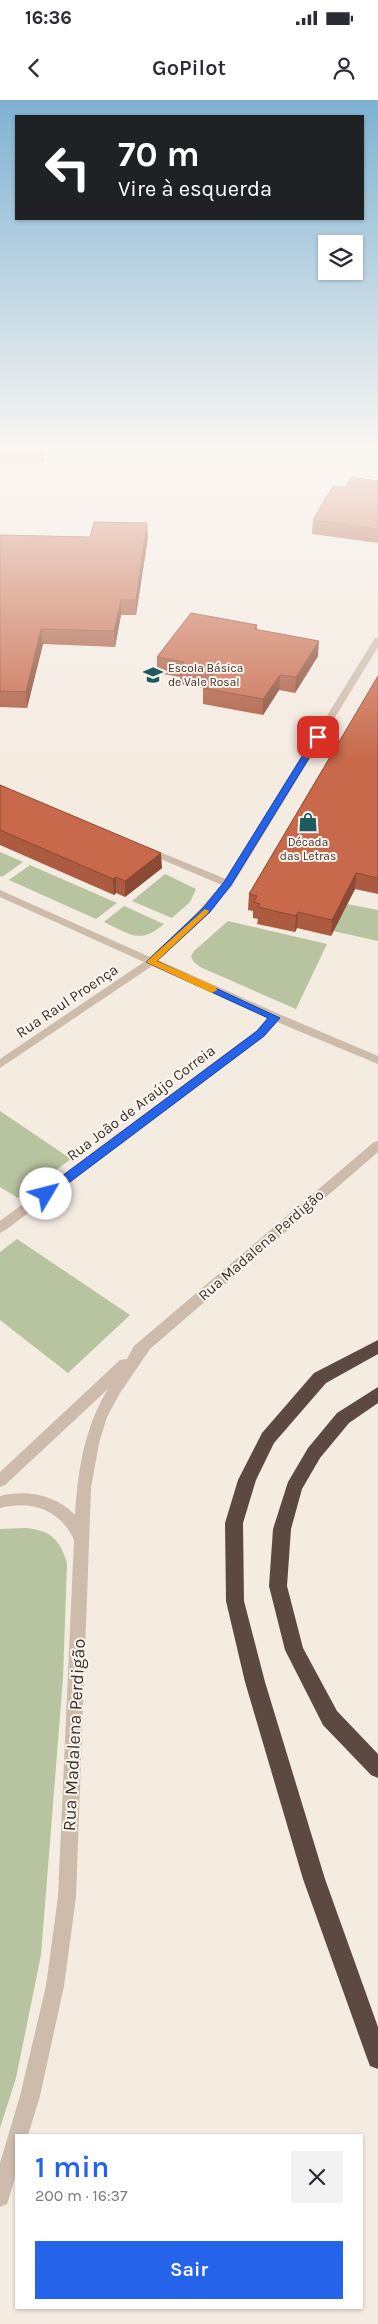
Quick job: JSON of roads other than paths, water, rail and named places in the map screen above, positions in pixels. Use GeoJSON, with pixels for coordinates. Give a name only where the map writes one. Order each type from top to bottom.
{"type":"FeatureCollection","features":[{"type":"Feature","properties":{"kind":"highway"},"geometry":{"type":"LineString","coordinates":[[378,1346],[320,1378],[268,1438],[247,1480],[234,1523],[235,1601],[255,1682],[314,1879],[378,2058]]}},
{"type":"Feature","properties":{"kind":"highway"},"geometry":{"type":"LineString","coordinates":[[378,1394],[343,1418],[314,1453],[294,1487],[282,1529],[278,1586],[294,1650],[330,1718],[378,1768]]}},
{"type":"Feature","properties":{"kind":"street","name":"Rua Raul Proença"},"geometry":{"type":"LineString","coordinates":[[0,1064],[151,962],[206,910],[228,884],[378,640]]}},
{"type":"Feature","properties":{"kind":"street"},"geometry":{"type":"LineString","coordinates":[[137,845],[228,884]]}},
{"type":"Feature","properties":{"kind":"street"},"geometry":{"type":"LineString","coordinates":[[0,892],[274,1018],[378,1060]]}},
{"type":"Feature","properties":{"kind":"street","name":"Rua João de Araújo Correia"},"geometry":{"type":"LineString","coordinates":[[0,1228],[260,1034],[274,1018]]}},
{"type":"Feature","properties":{"kind":"street","name":"Rua Madalena Perdigão"},"geometry":{"type":"LineString","coordinates":[[0,1482],[144,1345],[378,1145]]}},
{"type":"Feature","properties":{"kind":"street","name":"Rua Madalena Perdigão"},"geometry":{"type":"LineString","coordinates":[[18,2134],[30,2096],[55,1986],[66,1897],[84,1488],[90,1451],[100,1417],[118,1383],[144,1345]]}},
{"type":"Feature","properties":{"kind":"street"},"geometry":{"type":"LineString","coordinates":[[0,1502],[30,1499],[54,1507],[73,1522],[83,1542]]}},
{"type":"Feature","properties":{"kind":"street"},"geometry":{"type":"LineString","coordinates":[[0,2197],[15,2145]]}},
{"type":"Feature","properties":{"kind":"place","name":"Escola Básica de Vale Rosal"},"geometry":{"type":"Point","coordinates":[153,675]}},
{"type":"Feature","properties":{"kind":"place","name":"Década das Letras"},"geometry":{"type":"Point","coordinates":[308,822]}}]}
